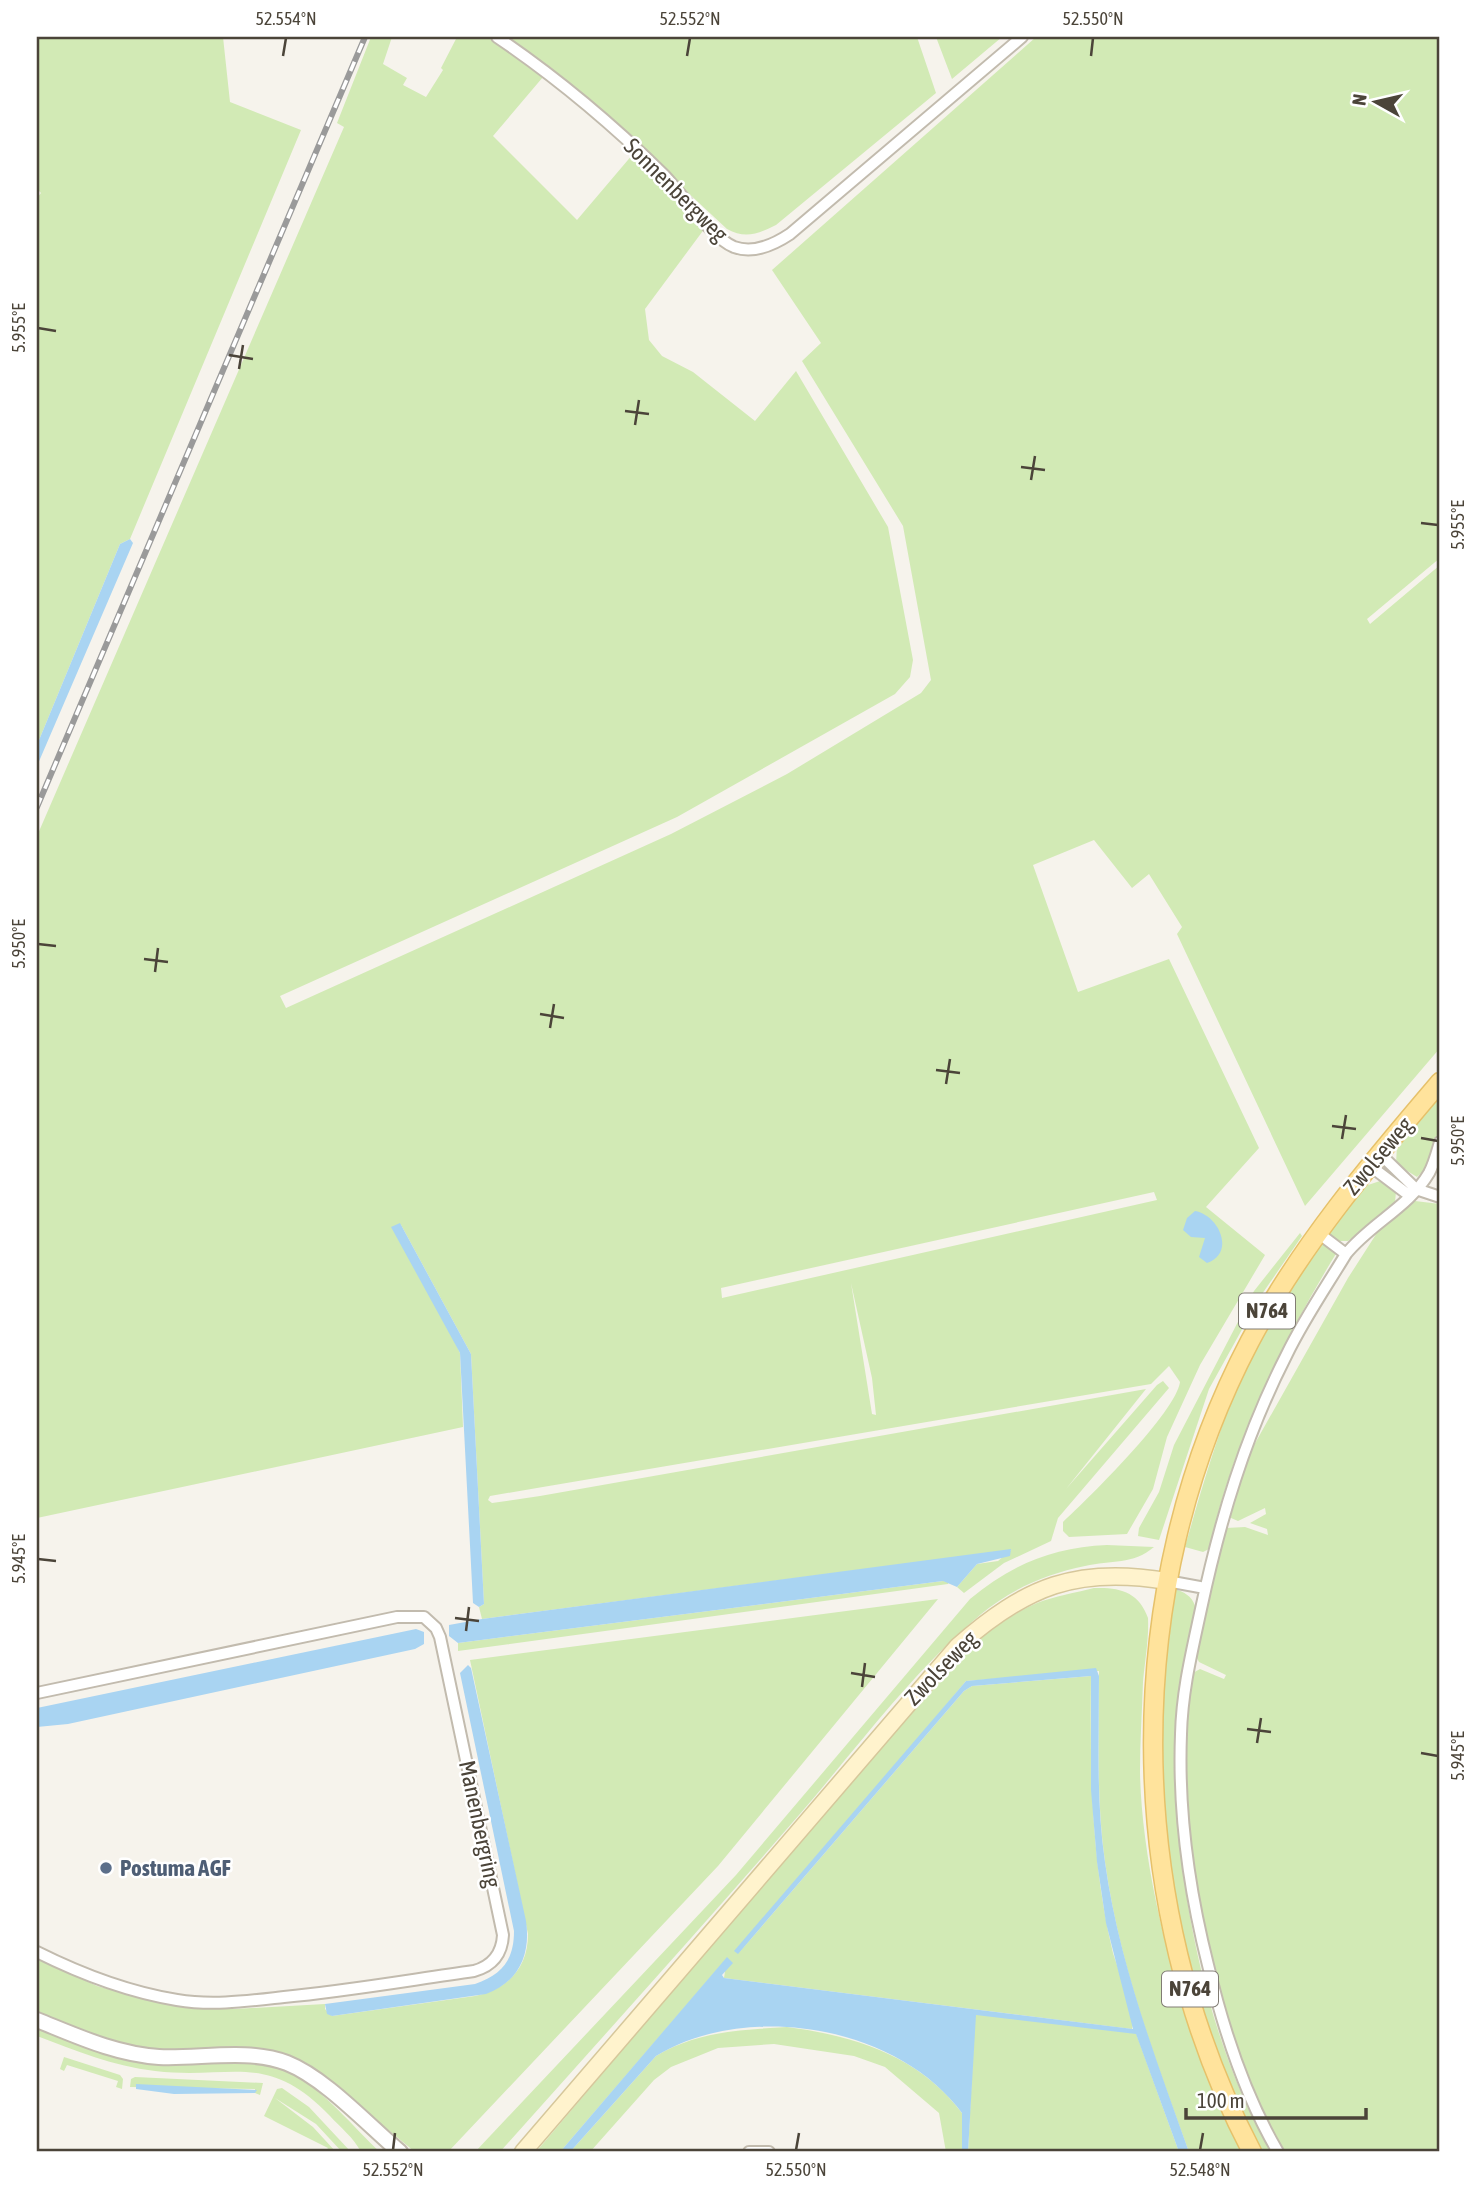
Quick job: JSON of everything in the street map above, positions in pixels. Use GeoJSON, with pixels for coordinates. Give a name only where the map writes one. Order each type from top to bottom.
{"type":"FeatureCollection","features":[{"type":"Feature","properties":{"kind":"main road","name":"Zwolseweg"},"geometry":{"type":"LineString","coordinates":[[523,2152],[958,1646],[1029,1594],[1074,1579],[1119,1574],[1167,1581],[1187,1501],[1207,1438],[1230,1384],[1269,1307],[1317,1231],[1440,1082]]}},
{"type":"Feature","properties":{"kind":"main road","name":"N764"},"geometry":{"type":"LineString","coordinates":[[1167,1581],[1153,1714],[1153,1788],[1162,1871],[1179,1951],[1202,2032],[1236,2120],[1252,2152]]}},
{"type":"Feature","properties":{"kind":"street","name":"Sonnenbergweg"},"geometry":{"type":"LineString","coordinates":[[497,37],[604,120],[664,175],[726,241],[734,247],[752,248],[776,244],[790,234],[1022,37]]}},
{"type":"Feature","properties":{"kind":"street","name":"Zwolseweg"},"geometry":{"type":"LineString","coordinates":[[1278,2152],[1262,2124],[1223,2017],[1201,1936],[1187,1859],[1181,1735],[1185,1685],[1212,1557],[1233,1478],[1287,1352],[1346,1254],[1373,1226],[1413,1192],[1429,1173],[1440,1142]]}},
{"type":"Feature","properties":{"kind":"street"},"geometry":{"type":"LineString","coordinates":[[1374,1159],[1413,1192],[1440,1197]]}},
{"type":"Feature","properties":{"kind":"street"},"geometry":{"type":"LineString","coordinates":[[1317,1231],[1346,1254]]}},
{"type":"Feature","properties":{"kind":"street"},"geometry":{"type":"LineString","coordinates":[[1167,1581],[1205,1588]]}},
{"type":"Feature","properties":{"kind":"street","name":"Manenbergring"},"geometry":{"type":"LineString","coordinates":[[37,1693],[397,1616],[424,1617],[436,1628],[440,1637],[503,1935],[497,1957],[491,1964],[474,1971],[315,1994],[229,2003],[179,2000],[140,1992],[99,1979],[37,1952]]}},
{"type":"Feature","properties":{"kind":"street"},"geometry":{"type":"LineString","coordinates":[[37,2020],[106,2048],[138,2054],[250,2056],[287,2063],[315,2080],[400,2152]]}},
{"type":"Feature","properties":{"kind":"street"},"geometry":{"type":"LineString","coordinates":[[749,2152],[769,2152]]}},
{"type":"Feature","properties":{"kind":"green space"},"geometry":{"type":"Polygon","coordinates":[[[37,37],[223,37],[230,102],[301,130],[130,539],[120,544],[37,745],[37,198],[41,193],[37,189],[37,37]]]}},
{"type":"Feature","properties":{"kind":"green space"},"geometry":{"type":"Polygon","coordinates":[[[371,37],[392,37],[383,64],[407,78],[403,85],[426,97],[443,70],[441,68],[457,37],[487,37],[543,77],[493,136],[577,220],[633,154],[705,228],[645,309],[649,340],[662,356],[693,372],[755,421],[796,371],[888,527],[913,660],[910,677],[895,694],[677,817],[280,996],[286,1008],[671,834],[787,774],[921,693],[931,680],[903,526],[802,361],[821,343],[772,270],[1036,37],[1440,37],[1440,558],[1367,619],[1370,624],[1440,565],[1440,1048],[1305,1206],[1177,934],[1182,927],[1149,874],[1132,888],[1094,840],[1033,865],[1078,992],[1169,959],[1259,1148],[1206,1207],[1265,1255],[1200,1365],[1167,1437],[1153,1489],[1127,1534],[1069,1537],[1063,1531],[1063,1522],[1130,1454],[1164,1413],[1180,1382],[1169,1366],[1151,1384],[490,1496],[488,1500],[492,1503],[540,1496],[1146,1389],[1066,1489],[1163,1381],[1169,1388],[1058,1518],[1051,1541],[1004,1563],[964,1593],[957,1587],[977,1564],[998,1561],[1011,1550],[482,1619],[479,1607],[484,1604],[471,1354],[400,1223],[460,1353],[463,1427],[37,1518],[37,836],[344,127],[337,123],[371,37]],[[1154,1192],[721,1288],[722,1298],[1157,1200],[1154,1192]],[[851,1283],[872,1414],[876,1415],[872,1378],[851,1283]]]}},
{"type":"Feature","properties":{"kind":"green space"},"geometry":{"type":"Polygon","coordinates":[[[505,37],[917,37],[936,93],[776,225],[746,235],[727,229],[585,97],[505,37]]]}},
{"type":"Feature","properties":{"kind":"green space"},"geometry":{"type":"Polygon","coordinates":[[[936,37],[1002,37],[952,79],[936,37]]]}},
{"type":"Feature","properties":{"kind":"green space"},"geometry":{"type":"Polygon","coordinates":[[[1440,1097],[1438,1129],[1433,1151],[1424,1170],[1417,1177],[1396,1164],[1397,1145],[1440,1097]]]}},
{"type":"Feature","properties":{"kind":"green space"},"geometry":{"type":"Polygon","coordinates":[[[1380,1181],[1390,1185],[1396,1192],[1395,1202],[1389,1209],[1348,1241],[1337,1241],[1327,1235],[1362,1187],[1380,1181]]]}},
{"type":"Feature","properties":{"kind":"green space"},"geometry":{"type":"Polygon","coordinates":[[[1415,1201],[1440,1204],[1440,2152],[1284,2152],[1260,2108],[1244,2070],[1209,1949],[1200,1904],[1187,1811],[1185,1764],[1191,1674],[1200,1669],[1224,1679],[1226,1675],[1199,1662],[1195,1654],[1226,1528],[1245,1527],[1268,1535],[1267,1529],[1250,1523],[1266,1514],[1265,1508],[1238,1521],[1231,1518],[1228,1512],[1249,1454],[1348,1278],[1382,1225],[1415,1201]]]}},
{"type":"Feature","properties":{"kind":"green space"},"geometry":{"type":"Polygon","coordinates":[[[1300,1233],[1302,1236],[1260,1297],[1209,1389],[1159,1540],[1138,1536],[1139,1528],[1159,1492],[1174,1445],[1254,1291],[1300,1233]]]}},
{"type":"Feature","properties":{"kind":"green space"},"geometry":{"type":"Polygon","coordinates":[[[1322,1241],[1337,1252],[1297,1322],[1261,1395],[1231,1471],[1209,1549],[1203,1552],[1185,1547],[1214,1451],[1250,1356],[1281,1297],[1322,1241]]]}},
{"type":"Feature","properties":{"kind":"green space"},"geometry":{"type":"Polygon","coordinates":[[[1087,1546],[1154,1547],[1138,1557],[1085,1566],[1043,1578],[1004,1598],[955,1637],[908,1686],[762,1858],[500,2152],[475,2152],[736,1875],[970,1599],[1001,1576],[1034,1560],[1087,1546]]]}},
{"type":"Feature","properties":{"kind":"green space"},"geometry":{"type":"Polygon","coordinates":[[[949,1582],[458,1651],[458,1643],[949,1582]]]}},
{"type":"Feature","properties":{"kind":"green space"},"geometry":{"type":"Polygon","coordinates":[[[1094,1588],[1127,1593],[1139,1602],[1148,1618],[1140,1772],[1149,1866],[1159,1916],[1187,2017],[1222,2111],[1241,2152],[1189,2152],[1139,2009],[1119,1937],[1102,1838],[1099,1671],[966,1681],[738,1954],[964,1691],[972,1686],[1091,1676],[1093,1815],[1100,1884],[1113,1953],[1129,2003],[1132,2029],[724,1978],[727,1958],[560,2152],[536,2152],[903,1718],[948,1669],[981,1638],[1017,1613],[1037,1603],[1094,1588]]]}},
{"type":"Feature","properties":{"kind":"green space"},"geometry":{"type":"Polygon","coordinates":[[[1175,1589],[1187,1595],[1195,1606],[1180,1688],[1175,1753],[1176,1802],[1188,1906],[1212,2011],[1248,2108],[1271,2152],[1259,2152],[1235,2103],[1215,2051],[1197,1998],[1173,1888],[1162,1776],[1162,1721],[1175,1589]]]}},
{"type":"Feature","properties":{"kind":"green space"},"geometry":{"type":"Polygon","coordinates":[[[938,1599],[718,1866],[448,2152],[415,2152],[308,2064],[290,2056],[252,2049],[174,2050],[138,2047],[94,2035],[37,2012],[37,1958],[97,1986],[160,2003],[234,2009],[325,2004],[325,2009],[332,2016],[487,1993],[506,1982],[520,1967],[528,1934],[470,1660],[938,1599]]]}},
{"type":"Feature","properties":{"kind":"green space"},"geometry":{"type":"Polygon","coordinates":[[[975,2014],[1136,2033],[1179,2152],[968,2152],[975,2014]]]}},
{"type":"Feature","properties":{"kind":"green space"},"geometry":{"type":"Polygon","coordinates":[[[787,2027],[861,2043],[906,2063],[926,2077],[945,2093],[962,2113],[962,2152],[946,2152],[939,2113],[885,2067],[854,2056],[774,2044],[718,2048],[671,2067],[654,2080],[590,2152],[570,2152],[656,2056],[688,2041],[704,2037],[736,2031],[787,2027]]]}},
{"type":"Feature","properties":{"kind":"green space"},"geometry":{"type":"Polygon","coordinates":[[[37,2028],[91,2050],[134,2062],[166,2065],[240,2063],[276,2068],[292,2074],[316,2090],[380,2152],[361,2152],[347,2133],[308,2095],[287,2082],[268,2075],[248,2072],[182,2073],[124,2066],[37,2036],[37,2028]]]}},
{"type":"Feature","properties":{"kind":"green space"},"geometry":{"type":"Polygon","coordinates":[[[64,2057],[120,2075],[123,2079],[122,2089],[116,2087],[118,2081],[67,2065],[64,2071],[60,2069],[64,2057]]]}},
{"type":"Feature","properties":{"kind":"green space"},"geometry":{"type":"Polygon","coordinates":[[[135,2077],[263,2083],[260,2095],[255,2093],[255,2089],[130,2087],[131,2079],[135,2077]]]}},
{"type":"Feature","properties":{"kind":"green space"},"geometry":{"type":"Polygon","coordinates":[[[282,2088],[309,2107],[351,2152],[342,2152],[316,2124],[275,2098],[313,2127],[336,2152],[325,2152],[328,2148],[264,2116],[277,2089],[282,2088]]]}},
{"type":"Feature","properties":{"kind":"water"},"geometry":{"type":"Polygon","coordinates":[[[130,539],[133,543],[37,766],[37,745],[120,544],[130,539]]]}},
{"type":"Feature","properties":{"kind":"water"},"geometry":{"type":"Polygon","coordinates":[[[1195,1211],[1211,1219],[1221,1235],[1221,1251],[1207,1263],[1199,1257],[1205,1238],[1191,1237],[1183,1230],[1187,1218],[1195,1211]]]}},
{"type":"Feature","properties":{"kind":"water"},"geometry":{"type":"Polygon","coordinates":[[[400,1223],[471,1354],[484,1604],[479,1607],[473,1603],[460,1353],[391,1227],[400,1223]]]}},
{"type":"Feature","properties":{"kind":"water"},"geometry":{"type":"Polygon","coordinates":[[[1011,1549],[1010,1556],[977,1564],[957,1587],[943,1581],[458,1643],[449,1636],[449,1625],[482,1619],[1011,1549]]]}},
{"type":"Feature","properties":{"kind":"water"},"geometry":{"type":"Polygon","coordinates":[[[416,1629],[424,1632],[424,1644],[415,1649],[68,1724],[37,1727],[37,1708],[416,1629]]]}},
{"type":"Feature","properties":{"kind":"water"},"geometry":{"type":"Polygon","coordinates":[[[468,1665],[471,1668],[526,1921],[524,1955],[507,1982],[486,1994],[332,2016],[327,2014],[325,2004],[475,1984],[499,1971],[509,1958],[514,1931],[460,1673],[468,1665]]]}},
{"type":"Feature","properties":{"kind":"water"},"geometry":{"type":"Polygon","coordinates":[[[1096,1668],[1099,1676],[1100,1816],[1111,1900],[1140,2009],[1189,2152],[1179,2152],[1136,2034],[976,2015],[968,2152],[962,2152],[962,2113],[934,2083],[900,2060],[861,2042],[819,2031],[776,2026],[734,2029],[693,2039],[656,2056],[570,2152],[560,2152],[727,1957],[733,1963],[722,1975],[724,1978],[1133,2029],[1106,1923],[1097,1862],[1091,1790],[1091,1676],[972,1686],[964,1691],[738,1954],[734,1951],[966,1681],[1096,1668]]]}},
{"type":"Feature","properties":{"kind":"water"},"geometry":{"type":"Polygon","coordinates":[[[136,2084],[257,2090],[255,2093],[174,2094],[136,2089],[136,2084]]]}},
{"type":"Feature","properties":{"kind":"railway"},"geometry":{"type":"LineString","coordinates":[[37,807],[365,37]]}},
{"type":"Feature","properties":{"kind":"place","name":"Postuma AGF"},"geometry":{"type":"Point","coordinates":[106,1868]}}]}
